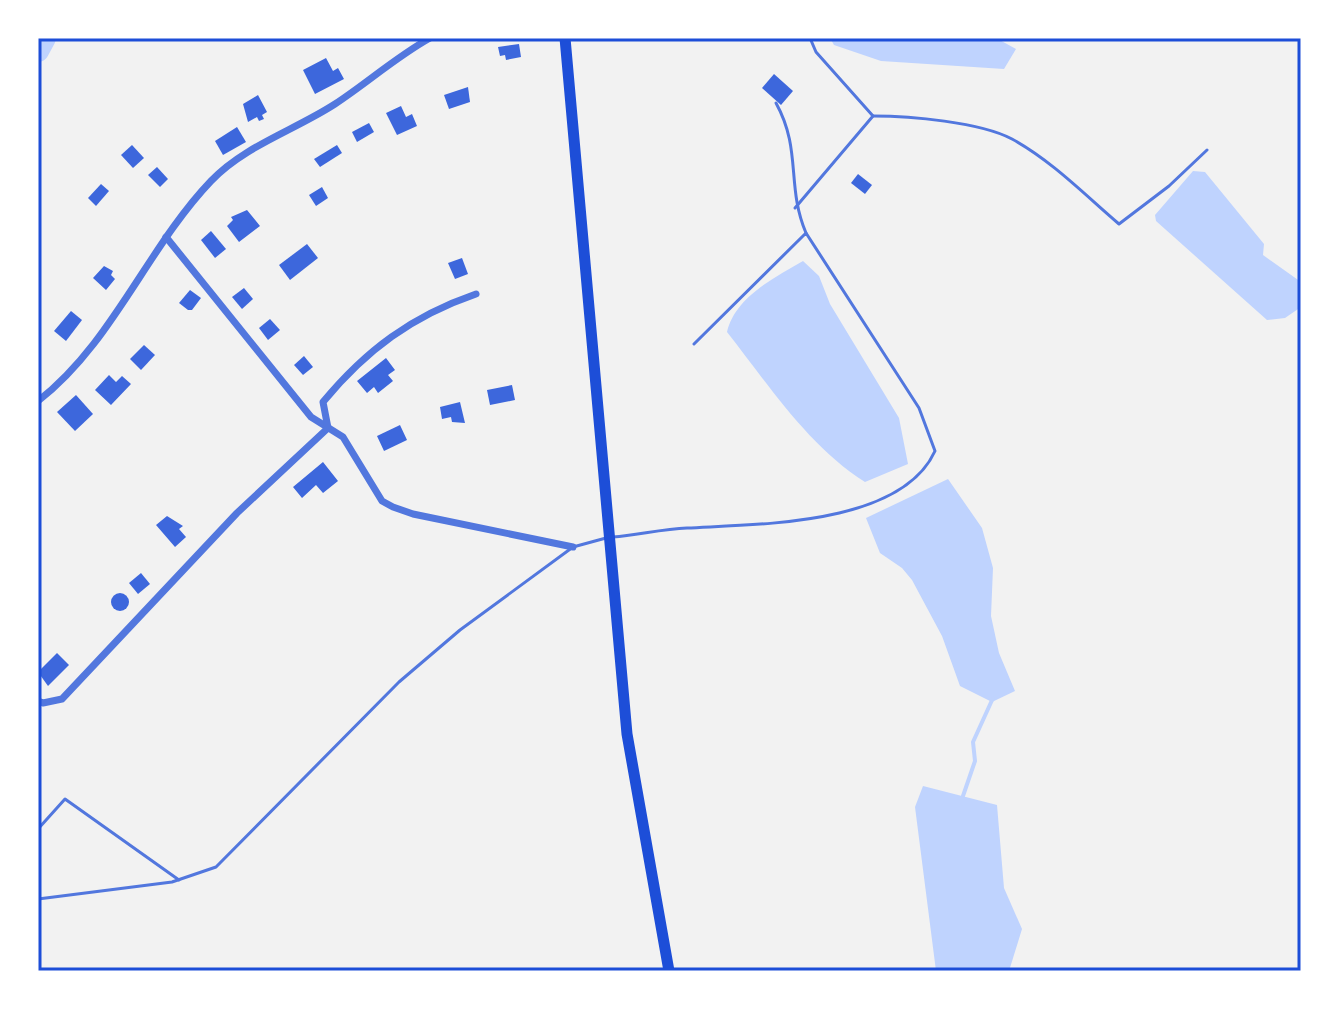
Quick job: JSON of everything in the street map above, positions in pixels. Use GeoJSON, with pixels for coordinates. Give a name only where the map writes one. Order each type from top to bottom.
{"type":"FeatureCollection","features":[{"type":"Feature","properties":{"kind":"main road"},"geometry":{"type":"LineString","coordinates":[[565,38],[627,734],[669,971]]}},
{"type":"Feature","properties":{"kind":"street"},"geometry":{"type":"LineString","coordinates":[[38,401],[65,381],[166,237],[212,179],[260,146],[333,106],[430,38]]}},
{"type":"Feature","properties":{"kind":"street"},"geometry":{"type":"LineString","coordinates":[[166,237],[311,417],[343,437],[382,501],[413,514],[573,547]]}},
{"type":"Feature","properties":{"kind":"street"},"geometry":{"type":"LineString","coordinates":[[328,428],[323,402],[348,372],[388,336],[437,308],[476,294]]}},
{"type":"Feature","properties":{"kind":"street"},"geometry":{"type":"LineString","coordinates":[[41,702],[62,699],[237,513],[328,428]]}},
{"type":"Feature","properties":{"kind":"lane"},"geometry":{"type":"LineString","coordinates":[[810,38],[816,52],[873,116],[921,116],[1010,138],[1044,160],[1119,224],[1169,186],[1207,150]]}},
{"type":"Feature","properties":{"kind":"lane"},"geometry":{"type":"LineString","coordinates":[[38,899],[179,880],[216,867],[399,682],[460,630],[573,547],[609,537],[683,528],[788,524],[835,515],[895,492],[929,465],[935,451],[927,422],[806,233],[795,208],[795,158],[788,126],[776,103]]}},
{"type":"Feature","properties":{"kind":"lane"},"geometry":{"type":"LineString","coordinates":[[795,208],[873,116]]}},
{"type":"Feature","properties":{"kind":"lane"},"geometry":{"type":"LineString","coordinates":[[694,344],[806,233]]}},
{"type":"Feature","properties":{"kind":"lane"},"geometry":{"type":"LineString","coordinates":[[38,829],[65,799],[179,880]]}},
{"type":"Feature","properties":{"kind":"water"},"geometry":{"type":"Polygon","coordinates":[[[830,38],[996,38],[1016,49],[1004,69],[881,61],[834,45],[830,38]]]}},
{"type":"Feature","properties":{"kind":"water"},"geometry":{"type":"Polygon","coordinates":[[[1193,171],[1205,172],[1264,244],[1263,255],[1301,282],[1301,307],[1285,318],[1267,320],[1156,221],[1155,215],[1193,171]]]}},
{"type":"Feature","properties":{"kind":"water"},"geometry":{"type":"Polygon","coordinates":[[[803,261],[819,276],[830,304],[899,418],[908,464],[865,482],[825,451],[807,432],[727,332],[731,320],[747,299],[803,261]]]}},
{"type":"Feature","properties":{"kind":"water"},"geometry":{"type":"Polygon","coordinates":[[[948,479],[982,528],[993,568],[991,616],[999,653],[1015,691],[992,702],[960,686],[942,636],[912,580],[902,568],[880,553],[866,518],[948,479]]]}},
{"type":"Feature","properties":{"kind":"water"},"geometry":{"type":"Polygon","coordinates":[[[923,786],[997,805],[1004,888],[1022,929],[1009,971],[936,971],[915,807],[923,786]]]}},
{"type":"Feature","properties":{"kind":"building"},"geometry":{"type":"Polygon","coordinates":[[[519,44],[521,57],[506,60],[505,55],[500,56],[498,47],[519,44]]]}},
{"type":"Feature","properties":{"kind":"building"},"geometry":{"type":"Polygon","coordinates":[[[326,58],[333,71],[338,68],[344,79],[315,94],[303,70],[326,58]]]}},
{"type":"Feature","properties":{"kind":"building"},"geometry":{"type":"Polygon","coordinates":[[[774,74],[793,91],[781,105],[762,88],[774,74]]]}},
{"type":"Feature","properties":{"kind":"building"},"geometry":{"type":"Polygon","coordinates":[[[468,87],[470,102],[449,109],[444,95],[468,87]]]}},
{"type":"Feature","properties":{"kind":"building"},"geometry":{"type":"Polygon","coordinates":[[[258,95],[267,112],[262,115],[264,119],[259,121],[257,117],[248,122],[243,104],[258,95]]]}},
{"type":"Feature","properties":{"kind":"building"},"geometry":{"type":"Polygon","coordinates":[[[401,106],[406,117],[412,114],[417,126],[397,135],[386,113],[401,106]]]}},
{"type":"Feature","properties":{"kind":"building"},"geometry":{"type":"Polygon","coordinates":[[[369,123],[374,132],[357,142],[352,132],[369,123]]]}},
{"type":"Feature","properties":{"kind":"building"},"geometry":{"type":"Polygon","coordinates":[[[237,127],[246,142],[223,155],[215,141],[237,127]]]}},
{"type":"Feature","properties":{"kind":"building"},"geometry":{"type":"Polygon","coordinates":[[[132,145],[144,158],[133,168],[121,155],[132,145]]]}},
{"type":"Feature","properties":{"kind":"building"},"geometry":{"type":"Polygon","coordinates":[[[337,145],[342,153],[320,167],[314,159],[337,145]]]}},
{"type":"Feature","properties":{"kind":"building"},"geometry":{"type":"Polygon","coordinates":[[[157,167],[168,179],[160,187],[148,175],[157,167]]]}},
{"type":"Feature","properties":{"kind":"building"},"geometry":{"type":"Polygon","coordinates":[[[858,174],[872,185],[865,194],[851,183],[858,174]]]}},
{"type":"Feature","properties":{"kind":"building"},"geometry":{"type":"Polygon","coordinates":[[[101,184],[109,191],[96,206],[88,198],[101,184]]]}},
{"type":"Feature","properties":{"kind":"building"},"geometry":{"type":"Polygon","coordinates":[[[322,187],[328,198],[316,206],[309,195],[322,187]]]}},
{"type":"Feature","properties":{"kind":"building"},"geometry":{"type":"Polygon","coordinates":[[[247,210],[260,226],[239,242],[227,226],[233,220],[231,217],[247,210]]]}},
{"type":"Feature","properties":{"kind":"building"},"geometry":{"type":"Polygon","coordinates":[[[211,231],[226,249],[215,258],[201,240],[211,231]]]}},
{"type":"Feature","properties":{"kind":"building"},"geometry":{"type":"Polygon","coordinates":[[[307,244],[318,258],[290,280],[279,265],[307,244]]]}},
{"type":"Feature","properties":{"kind":"building"},"geometry":{"type":"Polygon","coordinates":[[[462,258],[468,274],[455,279],[448,263],[462,258]]]}},
{"type":"Feature","properties":{"kind":"building"},"geometry":{"type":"Polygon","coordinates":[[[104,266],[113,271],[111,275],[115,279],[106,290],[93,278],[104,266]]]}},
{"type":"Feature","properties":{"kind":"building"},"geometry":{"type":"Polygon","coordinates":[[[244,288],[253,299],[242,309],[232,297],[244,288]]]}},
{"type":"Feature","properties":{"kind":"building"},"geometry":{"type":"Polygon","coordinates":[[[190,290],[201,298],[192,310],[188,310],[179,303],[190,290]]]}},
{"type":"Feature","properties":{"kind":"building"},"geometry":{"type":"Polygon","coordinates":[[[71,311],[82,320],[66,341],[54,331],[71,311]]]}},
{"type":"Feature","properties":{"kind":"building"},"geometry":{"type":"Polygon","coordinates":[[[270,319],[280,330],[268,340],[259,328],[270,319]]]}},
{"type":"Feature","properties":{"kind":"building"},"geometry":{"type":"Polygon","coordinates":[[[144,345],[155,355],[141,370],[130,359],[144,345]]]}},
{"type":"Feature","properties":{"kind":"building"},"geometry":{"type":"Polygon","coordinates":[[[304,356],[313,367],[303,375],[294,365],[304,356]]]}},
{"type":"Feature","properties":{"kind":"building"},"geometry":{"type":"Polygon","coordinates":[[[386,358],[395,370],[388,375],[393,381],[378,393],[374,387],[367,393],[357,381],[386,358]]]}},
{"type":"Feature","properties":{"kind":"building"},"geometry":{"type":"Polygon","coordinates":[[[109,375],[116,382],[122,376],[131,384],[111,405],[95,390],[109,375]]]}},
{"type":"Feature","properties":{"kind":"building"},"geometry":{"type":"Polygon","coordinates":[[[512,385],[515,400],[490,405],[487,390],[512,385]]]}},
{"type":"Feature","properties":{"kind":"building"},"geometry":{"type":"Polygon","coordinates":[[[76,395],[93,414],[75,431],[57,412],[76,395]]]}},
{"type":"Feature","properties":{"kind":"building"},"geometry":{"type":"Polygon","coordinates":[[[460,402],[465,423],[452,422],[451,417],[442,419],[440,407],[460,402]]]}},
{"type":"Feature","properties":{"kind":"building"},"geometry":{"type":"Polygon","coordinates":[[[400,425],[407,440],[384,451],[377,436],[400,425]]]}},
{"type":"Feature","properties":{"kind":"building"},"geometry":{"type":"Polygon","coordinates":[[[323,462],[338,481],[323,493],[316,485],[302,498],[293,487],[323,462]]]}},
{"type":"Feature","properties":{"kind":"building"},"geometry":{"type":"Polygon","coordinates":[[[167,516],[183,526],[179,529],[186,537],[175,547],[156,525],[167,516]]]}},
{"type":"Feature","properties":{"kind":"building"},"geometry":{"type":"Polygon","coordinates":[[[141,573],[150,584],[138,594],[129,583],[141,573]]]}},
{"type":"Feature","properties":{"kind":"building"},"geometry":{"type":"Polygon","coordinates":[[[120,593],[129,602],[120,611],[111,602],[120,593]]]}},
{"type":"Feature","properties":{"kind":"building"},"geometry":{"type":"Polygon","coordinates":[[[57,653],[69,665],[48,686],[38,672],[57,653]]]}},
{"type":"Feature","properties":{"kind":"waterway"},"geometry":{"type":"LineString","coordinates":[[38,51],[45,38]]}},
{"type":"Feature","properties":{"kind":"waterway"},"geometry":{"type":"LineString","coordinates":[[963,796],[975,761],[973,742],[993,698]]}}]}
